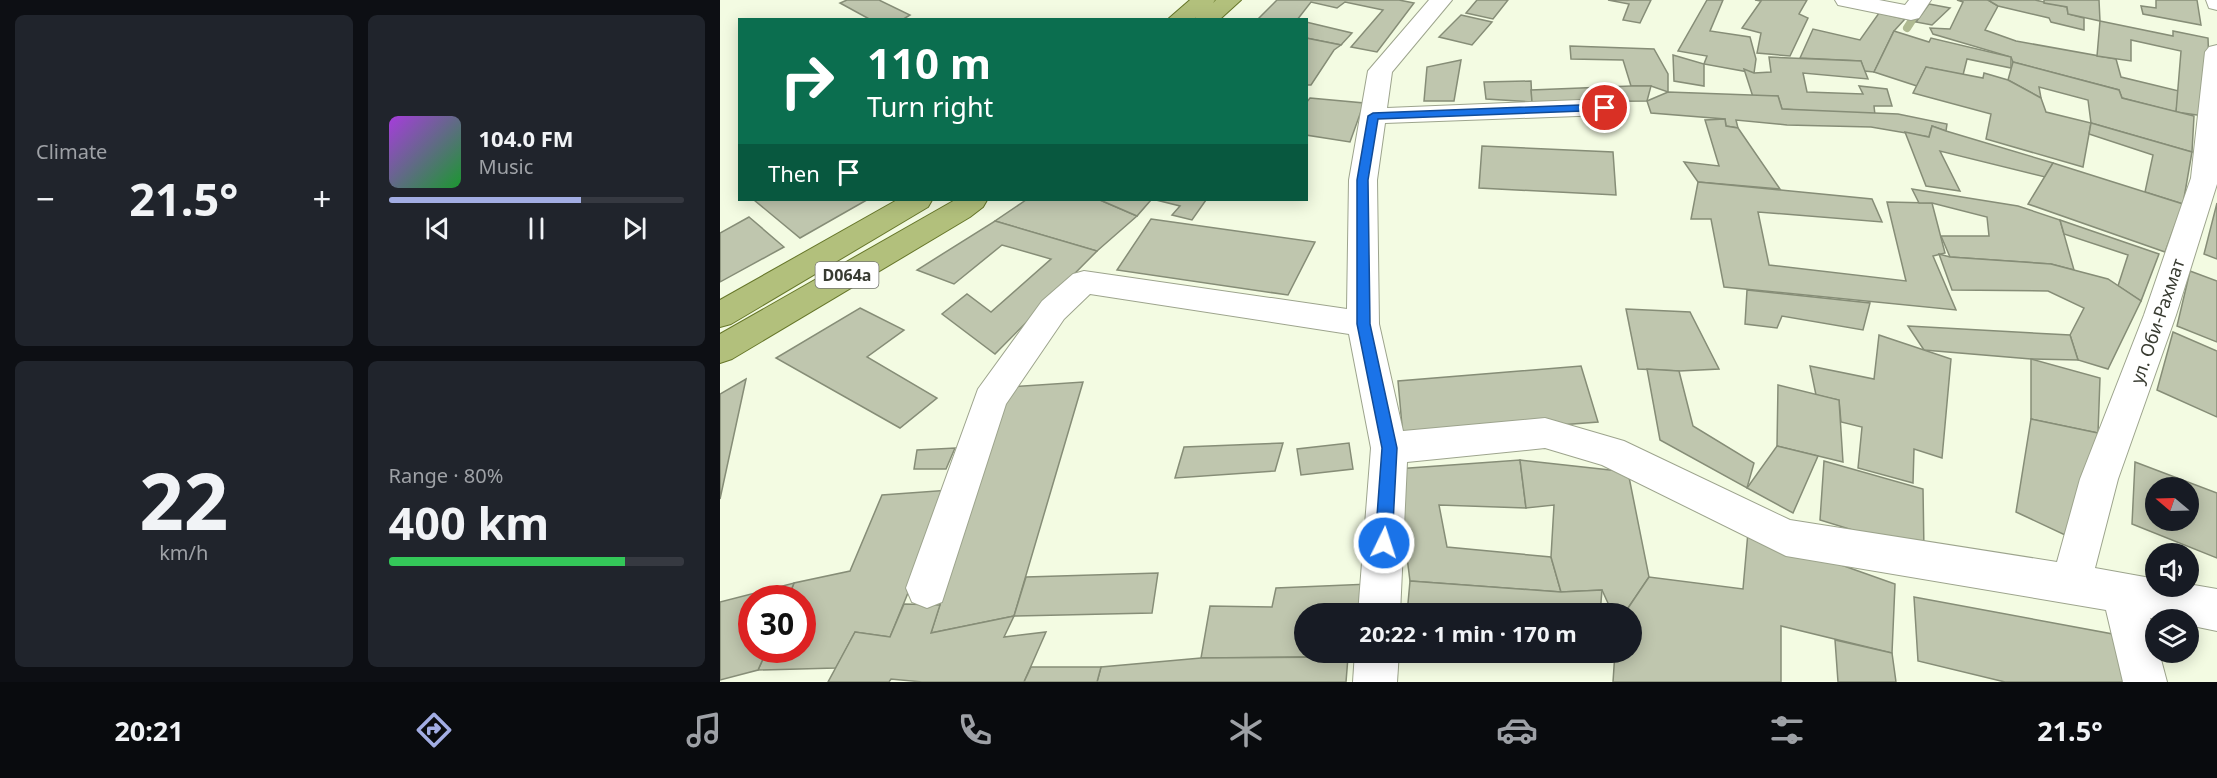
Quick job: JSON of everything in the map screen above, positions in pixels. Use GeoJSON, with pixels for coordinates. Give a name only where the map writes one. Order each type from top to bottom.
{"type":"FeatureCollection","features":[{"type":"Feature","properties":{"kind":"main road"},"geometry":{"type":"LineString","coordinates":[[1181,18],[1204,0]]}},
{"type":"Feature","properties":{"kind":"main road"},"geometry":{"type":"LineString","coordinates":[[1208,18],[1230,0]]}},
{"type":"Feature","properties":{"kind":"main road","name":"D064a"},"geometry":{"type":"LineString","coordinates":[[720,315],[916,201]]}},
{"type":"Feature","properties":{"kind":"main road","name":"D064a"},"geometry":{"type":"LineString","coordinates":[[720,350],[972,201]]}},
{"type":"Feature","properties":{"kind":"street"},"geometry":{"type":"LineString","coordinates":[[1380,603],[1389,448],[1364,324],[1362,180],[1380,71],[1441,0]]}},
{"type":"Feature","properties":{"kind":"street"},"geometry":{"type":"LineString","coordinates":[[1846,0],[1911,13],[1920,0]]}},
{"type":"Feature","properties":{"kind":"street","name":"ул. Оби-Рахмат"},"geometry":{"type":"LineString","coordinates":[[2071,584],[2099,479],[2160,315],[2205,178],[2217,52]]}},
{"type":"Feature","properties":{"kind":"street"},"geometry":{"type":"LineString","coordinates":[[1373,116],[1605,108]]}},
{"type":"Feature","properties":{"kind":"street"},"geometry":{"type":"LineString","coordinates":[[927,588],[990,399],[1053,310],[1084,282],[1364,324]]}},
{"type":"Feature","properties":{"kind":"street"},"geometry":{"type":"LineString","coordinates":[[1389,448],[1545,433],[1611,452],[1786,538],[2217,610]]}},
{"type":"Feature","properties":{"kind":"street"},"geometry":{"type":"LineString","coordinates":[[2123,593],[2145,682]]}},
{"type":"Feature","properties":{"kind":"street"},"geometry":{"type":"LineString","coordinates":[[1375,682],[1376,663]]}},
{"type":"Feature","properties":{"kind":"building"},"geometry":{"type":"Polygon","coordinates":[[[847,0],[879,0],[910,15],[905,18],[867,18],[840,3],[847,0]]]}},
{"type":"Feature","properties":{"kind":"building"},"geometry":{"type":"Polygon","coordinates":[[[1277,0],[1399,0],[1414,3],[1377,52],[1351,47],[1383,10],[1345,2],[1337,8],[1311,2],[1299,18],[1259,18],[1277,0]]]}},
{"type":"Feature","properties":{"kind":"building"},"geometry":{"type":"Polygon","coordinates":[[[1477,0],[1508,0],[1493,19],[1466,13],[1477,0]]]}},
{"type":"Feature","properties":{"kind":"building"},"geometry":{"type":"Polygon","coordinates":[[[1608,0],[1651,0],[1640,23],[1623,20],[1629,4],[1608,0]]]}},
{"type":"Feature","properties":{"kind":"building"},"geometry":{"type":"Polygon","coordinates":[[[1707,0],[1723,0],[1710,31],[1750,37],[1756,59],[1754,73],[1704,64],[1707,56],[1678,51],[1707,0]]]}},
{"type":"Feature","properties":{"kind":"building"},"geometry":{"type":"Polygon","coordinates":[[[1755,0],[1807,0],[1799,14],[1808,18],[1790,56],[1757,53],[1761,33],[1742,28],[1761,1],[1755,0]]]}},
{"type":"Feature","properties":{"kind":"building"},"geometry":{"type":"Polygon","coordinates":[[[1957,0],[1988,0],[1998,6],[1985,30],[2016,41],[2116,59],[2121,77],[2179,91],[2176,112],[2122,98],[2119,90],[2013,62],[2011,57],[1933,34],[1930,28],[1950,29],[1963,2],[1957,0]]]}},
{"type":"Feature","properties":{"kind":"building"},"geometry":{"type":"Polygon","coordinates":[[[1988,0],[2035,0],[2067,7],[2068,14],[2084,18],[2084,30],[2051,22],[2049,18],[1998,6],[1988,0]]]}},
{"type":"Feature","properties":{"kind":"building"},"geometry":{"type":"Polygon","coordinates":[[[2044,0],[2099,0],[2100,21],[2068,14],[2067,7],[2044,3],[2044,0]]]}},
{"type":"Feature","properties":{"kind":"building"},"geometry":{"type":"Polygon","coordinates":[[[2156,0],[2197,0],[2201,25],[2143,14],[2141,6],[2156,8],[2156,0]]]}},
{"type":"Feature","properties":{"kind":"building"},"geometry":{"type":"Polygon","coordinates":[[[1929,4],[1950,8],[1932,25],[1916,22],[1929,4]]]}},
{"type":"Feature","properties":{"kind":"building"},"geometry":{"type":"Polygon","coordinates":[[[1879,13],[1905,19],[1894,31],[1874,72],[1864,71],[1861,61],[1800,58],[1813,29],[1860,40],[1879,13]]]}},
{"type":"Feature","properties":{"kind":"building"},"geometry":{"type":"Polygon","coordinates":[[[1461,15],[1492,22],[1472,45],[1439,37],[1461,15]]]}},
{"type":"Feature","properties":{"kind":"building"},"geometry":{"type":"Polygon","coordinates":[[[2100,21],[2173,36],[2173,31],[2208,38],[2211,117],[2176,112],[2181,51],[2131,40],[2131,61],[2097,56],[2100,21]]]}},
{"type":"Feature","properties":{"kind":"building"},"geometry":{"type":"Polygon","coordinates":[[[1308,22],[1352,33],[1341,45],[1308,38],[1308,22]]]}},
{"type":"Feature","properties":{"kind":"building"},"geometry":{"type":"Polygon","coordinates":[[[1894,31],[1929,42],[1931,38],[2011,57],[2011,68],[1967,59],[1963,75],[1926,67],[1917,86],[1874,72],[1894,31]]]}},
{"type":"Feature","properties":{"kind":"building"},"geometry":{"type":"Polygon","coordinates":[[[1308,38],[1341,45],[1334,50],[1311,85],[1308,85],[1308,38]]]}},
{"type":"Feature","properties":{"kind":"building"},"geometry":{"type":"Polygon","coordinates":[[[1570,46],[1654,49],[1668,74],[1668,92],[1651,86],[1631,86],[1623,60],[1571,59],[1570,46]]]}},
{"type":"Feature","properties":{"kind":"building"},"geometry":{"type":"Polygon","coordinates":[[[1673,55],[1704,64],[1704,86],[1674,81],[1673,55]]]}},
{"type":"Feature","properties":{"kind":"building"},"geometry":{"type":"Polygon","coordinates":[[[1769,57],[1861,61],[1868,79],[1803,73],[1807,92],[1863,94],[1859,86],[1887,89],[1892,106],[1874,106],[1875,115],[1782,109],[1778,96],[1753,97],[1744,69],[1754,73],[1771,72],[1769,57]]]}},
{"type":"Feature","properties":{"kind":"building"},"geometry":{"type":"Polygon","coordinates":[[[1461,60],[1454,101],[1424,101],[1427,67],[1461,60]]]}},
{"type":"Feature","properties":{"kind":"building"},"geometry":{"type":"Polygon","coordinates":[[[2013,62],[2119,90],[2122,98],[2194,116],[2192,152],[2091,123],[2088,100],[2039,87],[2041,98],[2008,80],[2013,62]]]}},
{"type":"Feature","properties":{"kind":"building"},"geometry":{"type":"Polygon","coordinates":[[[1926,67],[1983,78],[1984,73],[2008,80],[2041,98],[2046,112],[2091,123],[2083,167],[1986,139],[1991,114],[1913,93],[1926,67]]]}},
{"type":"Feature","properties":{"kind":"building"},"geometry":{"type":"Polygon","coordinates":[[[1531,81],[1532,102],[1486,99],[1484,82],[1531,81]]]}},
{"type":"Feature","properties":{"kind":"building"},"geometry":{"type":"Polygon","coordinates":[[[1651,86],[1647,101],[1532,102],[1531,90],[1651,86]]]}},
{"type":"Feature","properties":{"kind":"building"},"geometry":{"type":"Polygon","coordinates":[[[1668,92],[1778,96],[1782,109],[1898,114],[1947,124],[1946,131],[1932,126],[1929,137],[1871,127],[1787,125],[1736,120],[1738,128],[1726,126],[1725,119],[1651,113],[1647,101],[1668,92]]]}},
{"type":"Feature","properties":{"kind":"building"},"geometry":{"type":"Polygon","coordinates":[[[1310,98],[1364,103],[1350,142],[1308,135],[1308,100],[1310,98]]]}},
{"type":"Feature","properties":{"kind":"building"},"geometry":{"type":"Polygon","coordinates":[[[1725,119],[1726,126],[1738,128],[1780,189],[1698,182],[1684,162],[1719,166],[1705,120],[1725,119]]]}},
{"type":"Feature","properties":{"kind":"building"},"geometry":{"type":"Polygon","coordinates":[[[2091,123],[2192,152],[2183,204],[2145,192],[2153,155],[2089,134],[2091,123]]]}},
{"type":"Feature","properties":{"kind":"building"},"geometry":{"type":"Polygon","coordinates":[[[1932,126],[2053,163],[2045,177],[1940,151],[1960,191],[1926,186],[1905,132],[1929,137],[1932,126]]]}},
{"type":"Feature","properties":{"kind":"building"},"geometry":{"type":"Polygon","coordinates":[[[1482,146],[1613,152],[1616,195],[1479,188],[1482,146]]]}},
{"type":"Feature","properties":{"kind":"building"},"geometry":{"type":"Polygon","coordinates":[[[2053,163],[2183,204],[2165,252],[2028,204],[2053,163]]]}},
{"type":"Feature","properties":{"kind":"building"},"geometry":{"type":"Polygon","coordinates":[[[1698,182],[1872,199],[1882,222],[1758,212],[1769,265],[1906,281],[1887,202],[1932,203],[1945,253],[1933,256],[1956,310],[1724,287],[1711,219],[1691,219],[1698,182]]]}},
{"type":"Feature","properties":{"kind":"building"},"geometry":{"type":"Polygon","coordinates":[[[1912,189],[2018,206],[2060,220],[2074,270],[2051,264],[1950,257],[1941,236],[1989,236],[1987,217],[1932,203],[1919,203],[1912,189]]]}},
{"type":"Feature","properties":{"kind":"building"},"geometry":{"type":"Polygon","coordinates":[[[755,201],[865,201],[800,238],[755,201]]]}},
{"type":"Feature","properties":{"kind":"building"},"geometry":{"type":"Polygon","coordinates":[[[1025,201],[1102,201],[1137,216],[1097,251],[995,221],[1025,201]]]}},
{"type":"Feature","properties":{"kind":"building"},"geometry":{"type":"Polygon","coordinates":[[[1102,201],[1150,201],[1137,216],[1102,201]]]}},
{"type":"Feature","properties":{"kind":"building"},"geometry":{"type":"Polygon","coordinates":[[[1160,201],[1205,201],[1192,220],[1172,215],[1180,206],[1160,201]]]}},
{"type":"Feature","properties":{"kind":"building"},"geometry":{"type":"Polygon","coordinates":[[[2217,203],[2217,259],[2204,254],[2217,203]]]}},
{"type":"Feature","properties":{"kind":"building"},"geometry":{"type":"Polygon","coordinates":[[[749,217],[784,247],[720,282],[720,233],[749,217]]]}},
{"type":"Feature","properties":{"kind":"building"},"geometry":{"type":"Polygon","coordinates":[[[1151,219],[1315,242],[1288,295],[1117,270],[1151,219]]]}},
{"type":"Feature","properties":{"kind":"building"},"geometry":{"type":"Polygon","coordinates":[[[2060,220],[2159,254],[2141,301],[2118,286],[2128,255],[2064,234],[2060,220]]]}},
{"type":"Feature","properties":{"kind":"building"},"geometry":{"type":"Polygon","coordinates":[[[995,221],[1097,251],[995,354],[942,314],[967,294],[991,312],[1051,259],[1002,245],[954,284],[917,270],[995,221]]]}},
{"type":"Feature","properties":{"kind":"building"},"geometry":{"type":"Polygon","coordinates":[[[1939,254],[1950,257],[2051,264],[2108,279],[2141,301],[2108,369],[2078,360],[2070,335],[2084,308],[2048,291],[1952,290],[1939,254]]]}},
{"type":"Feature","properties":{"kind":"building"},"geometry":{"type":"Polygon","coordinates":[[[2190,271],[2217,281],[2217,342],[2177,326],[2190,271]]]}},
{"type":"Feature","properties":{"kind":"building"},"geometry":{"type":"Polygon","coordinates":[[[1747,290],[1870,303],[1863,330],[1782,316],[1777,328],[1745,324],[1747,290]]]}},
{"type":"Feature","properties":{"kind":"building"},"geometry":{"type":"Polygon","coordinates":[[[860,308],[904,330],[867,357],[937,398],[900,428],[776,358],[860,308]]]}},
{"type":"Feature","properties":{"kind":"building"},"geometry":{"type":"Polygon","coordinates":[[[1626,309],[1690,312],[1719,369],[1679,371],[1638,369],[1626,309]]]}},
{"type":"Feature","properties":{"kind":"building"},"geometry":{"type":"Polygon","coordinates":[[[1908,326],[2070,335],[2078,360],[2031,359],[1924,350],[1908,326]]]}},
{"type":"Feature","properties":{"kind":"building"},"geometry":{"type":"Polygon","coordinates":[[[2173,332],[2217,351],[2217,417],[2157,390],[2173,332]]]}},
{"type":"Feature","properties":{"kind":"building"},"geometry":{"type":"Polygon","coordinates":[[[1879,335],[1951,359],[1942,458],[1914,449],[1913,483],[1858,468],[1862,427],[1841,422],[1839,400],[1816,395],[1810,366],[1874,379],[1879,335]]]}},
{"type":"Feature","properties":{"kind":"building"},"geometry":{"type":"Polygon","coordinates":[[[2031,359],[2100,378],[2098,433],[2031,419],[2031,359]]]}},
{"type":"Feature","properties":{"kind":"building"},"geometry":{"type":"Polygon","coordinates":[[[1581,366],[1598,422],[1403,437],[1398,381],[1581,366]]]}},
{"type":"Feature","properties":{"kind":"building"},"geometry":{"type":"Polygon","coordinates":[[[1647,369],[1679,371],[1693,426],[1754,463],[1747,488],[1660,440],[1647,369]]]}},
{"type":"Feature","properties":{"kind":"building"},"geometry":{"type":"Polygon","coordinates":[[[746,379],[720,499],[720,394],[746,379]]]}},
{"type":"Feature","properties":{"kind":"building"},"geometry":{"type":"Polygon","coordinates":[[[1083,382],[1014,616],[931,633],[1008,387],[1083,382]]]}},
{"type":"Feature","properties":{"kind":"building"},"geometry":{"type":"Polygon","coordinates":[[[1778,385],[1839,400],[1843,462],[1777,446],[1778,385]]]}},
{"type":"Feature","properties":{"kind":"building"},"geometry":{"type":"Polygon","coordinates":[[[2031,419],[2098,433],[2065,535],[2016,512],[2031,419]]]}},
{"type":"Feature","properties":{"kind":"building"},"geometry":{"type":"Polygon","coordinates":[[[1283,443],[1275,471],[1175,478],[1184,447],[1283,443]]]}},
{"type":"Feature","properties":{"kind":"building"},"geometry":{"type":"Polygon","coordinates":[[[1349,443],[1353,469],[1301,475],[1297,449],[1349,443]]]}},
{"type":"Feature","properties":{"kind":"building"},"geometry":{"type":"Polygon","coordinates":[[[1777,446],[1818,456],[1793,513],[1747,488],[1777,446]]]}},
{"type":"Feature","properties":{"kind":"building"},"geometry":{"type":"Polygon","coordinates":[[[955,448],[946,469],[914,469],[917,450],[955,448]]]}},
{"type":"Feature","properties":{"kind":"building"},"geometry":{"type":"Polygon","coordinates":[[[1520,460],[1526,508],[1439,505],[1447,547],[1551,557],[1561,592],[1410,581],[1396,469],[1520,460]]]}},
{"type":"Feature","properties":{"kind":"building"},"geometry":{"type":"Polygon","coordinates":[[[1520,460],[1628,472],[1649,577],[1631,603],[1608,603],[1602,590],[1561,592],[1551,557],[1554,505],[1526,508],[1520,460]]]}},
{"type":"Feature","properties":{"kind":"building"},"geometry":{"type":"Polygon","coordinates":[[[1824,461],[1923,489],[1924,552],[1820,520],[1824,461]]]}},
{"type":"Feature","properties":{"kind":"building"},"geometry":{"type":"Polygon","coordinates":[[[2135,462],[2175,477],[2145,477],[2145,529],[2132,524],[2135,462]]]}},
{"type":"Feature","properties":{"kind":"building"},"geometry":{"type":"Polygon","coordinates":[[[2199,486],[2217,493],[2217,558],[2199,551],[2199,543],[2180,543],[2150,531],[2199,531],[2199,486]]]}},
{"type":"Feature","properties":{"kind":"building"},"geometry":{"type":"Polygon","coordinates":[[[950,490],[890,637],[855,632],[836,668],[758,670],[761,663],[816,663],[816,585],[793,585],[850,571],[882,495],[950,490]]]}},
{"type":"Feature","properties":{"kind":"building"},"geometry":{"type":"Polygon","coordinates":[[[1748,532],[1895,584],[1892,653],[1781,626],[1781,682],[1613,682],[1614,663],[1642,663],[1642,603],[1631,603],[1649,577],[1743,589],[1748,532]]]}},
{"type":"Feature","properties":{"kind":"building"},"geometry":{"type":"Polygon","coordinates":[[[1158,573],[1152,613],[1014,616],[1026,577],[1158,573]]]}},
{"type":"Feature","properties":{"kind":"building"},"geometry":{"type":"Polygon","coordinates":[[[1410,581],[1561,592],[1602,590],[1601,603],[1408,603],[1410,581]]]}},
{"type":"Feature","properties":{"kind":"building"},"geometry":{"type":"Polygon","coordinates":[[[1370,584],[1370,603],[1294,603],[1294,657],[1201,658],[1210,606],[1272,607],[1276,588],[1370,584]]]}},
{"type":"Feature","properties":{"kind":"building"},"geometry":{"type":"Polygon","coordinates":[[[738,597],[738,663],[761,663],[758,670],[720,680],[720,602],[738,597]]]}},
{"type":"Feature","properties":{"kind":"building"},"geometry":{"type":"Polygon","coordinates":[[[1914,597],[2118,635],[2128,682],[2005,682],[1918,661],[1914,597]]]}},
{"type":"Feature","properties":{"kind":"building"},"geometry":{"type":"Polygon","coordinates":[[[904,604],[940,605],[931,633],[1014,616],[1004,637],[1046,632],[1024,682],[922,682],[891,679],[889,682],[828,682],[855,632],[890,637],[904,604]]]}},
{"type":"Feature","properties":{"kind":"building"},"geometry":{"type":"Polygon","coordinates":[[[1835,640],[1892,653],[1896,682],[1838,682],[1835,640]]]}},
{"type":"Feature","properties":{"kind":"building"},"geometry":{"type":"Polygon","coordinates":[[[1294,657],[1294,663],[1348,663],[1346,682],[1097,682],[1101,667],[1201,658],[1294,657]]]}},
{"type":"Feature","properties":{"kind":"building"},"geometry":{"type":"Polygon","coordinates":[[[1031,667],[1101,667],[1097,682],[1024,682],[1031,667]]]}},
{"type":"Feature","properties":{"kind":"waterway"},"geometry":{"type":"LineString","coordinates":[[1907,28],[1925,0]]}},
{"type":"Feature","properties":{"kind":"route"},"geometry":{"type":"LineString","coordinates":[[1384,543],[1389,448],[1364,324],[1362,180],[1373,116],[1605,108]]}}]}
